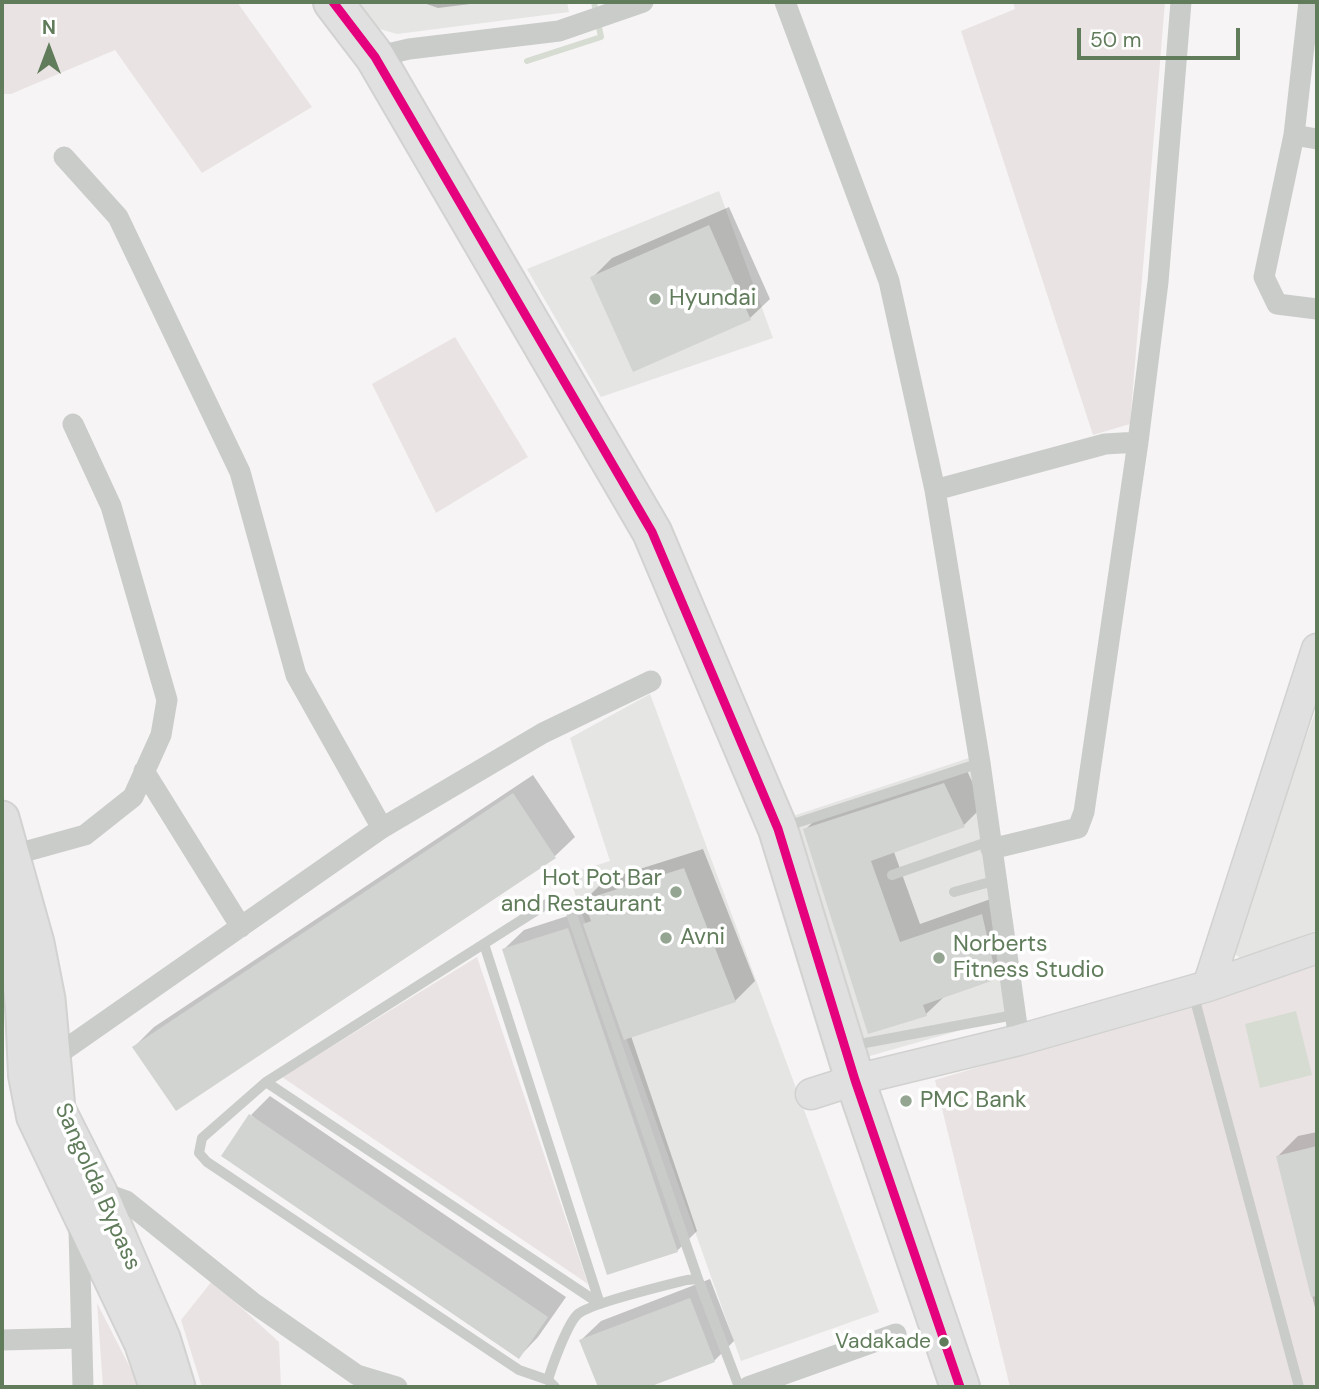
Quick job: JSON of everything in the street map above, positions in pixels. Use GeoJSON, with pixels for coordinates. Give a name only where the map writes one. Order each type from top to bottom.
{"type":"FeatureCollection","features":[{"type":"Feature","properties":{"kind":"highway"},"geometry":{"type":"LineString","coordinates":[[333,2],[375,57],[652,532],[778,829],[855,1080],[960,1387]]}},
{"type":"Feature","properties":{"kind":"highway","name":"Sangolda Bypass"},"geometry":{"type":"LineString","coordinates":[[6,867],[19,953],[27,1052],[36,1115],[89,1198],[159,1387]]}},
{"type":"Feature","properties":{"kind":"main road","name":"Sangolda Bypass"},"geometry":{"type":"LineString","coordinates":[[2,818],[6,867]]}},
{"type":"Feature","properties":{"kind":"main road","name":"Sangolda Bypass"},"geometry":{"type":"LineString","coordinates":[[89,1198],[163,1338],[178,1387]]}},
{"type":"Feature","properties":{"kind":"street"},"geometry":{"type":"LineString","coordinates":[[375,57],[409,48],[559,31],[643,2]]}},
{"type":"Feature","properties":{"kind":"street"},"geometry":{"type":"LineString","coordinates":[[785,2],[889,281],[934,491],[980,763],[1016,1027]]}},
{"type":"Feature","properties":{"kind":"street"},"geometry":{"type":"LineString","coordinates":[[991,845],[1078,828],[1084,812],[1138,442],[1158,282],[1181,2]]}},
{"type":"Feature","properties":{"kind":"street"},"geometry":{"type":"LineString","coordinates":[[1309,2],[1294,135],[1264,277],[1277,304],[1317,309]]}},
{"type":"Feature","properties":{"kind":"street"},"geometry":{"type":"LineString","coordinates":[[1294,135],[1317,139]]}},
{"type":"Feature","properties":{"kind":"street"},"geometry":{"type":"LineString","coordinates":[[64,157],[118,217],[240,472],[296,675],[382,828]]}},
{"type":"Feature","properties":{"kind":"street"},"geometry":{"type":"LineString","coordinates":[[6,867],[85,835],[132,797],[161,735],[167,699],[110,506],[73,424]]}},
{"type":"Feature","properties":{"kind":"street"},"geometry":{"type":"LineString","coordinates":[[934,491],[1105,444],[1138,442]]}},
{"type":"Feature","properties":{"kind":"street"},"geometry":{"type":"LineString","coordinates":[[1199,988],[1317,649]]}},
{"type":"Feature","properties":{"kind":"street"},"geometry":{"type":"LineString","coordinates":[[27,1052],[240,927],[382,828],[544,733],[651,681]]}},
{"type":"Feature","properties":{"kind":"street"},"geometry":{"type":"LineString","coordinates":[[144,771],[240,927]]}},
{"type":"Feature","properties":{"kind":"street"},"geometry":{"type":"LineString","coordinates":[[811,1094],[1016,1027],[1199,988],[1317,948]]}},
{"type":"Feature","properties":{"kind":"street"},"geometry":{"type":"LineString","coordinates":[[83,1387],[81,1338],[89,1198],[126,1201],[252,1302],[357,1375],[397,1387]]}},
{"type":"Feature","properties":{"kind":"street"},"geometry":{"type":"LineString","coordinates":[[748,1387],[896,1334]]}},
{"type":"Feature","properties":{"kind":"street"},"geometry":{"type":"LineString","coordinates":[[2,1340],[81,1338]]}},
{"type":"Feature","properties":{"kind":"lane"},"geometry":{"type":"LineString","coordinates":[[778,829],[980,763]]}},
{"type":"Feature","properties":{"kind":"lane"},"geometry":{"type":"LineString","coordinates":[[892,875],[991,845]]}},
{"type":"Feature","properties":{"kind":"lane"},"geometry":{"type":"LineString","coordinates":[[954,892],[997,880]]}},
{"type":"Feature","properties":{"kind":"lane"},"geometry":{"type":"LineString","coordinates":[[698,1279],[600,1304],[577,1314],[555,1359],[551,1384],[519,1370],[207,1162],[199,1153],[202,1138],[266,1082],[553,900],[568,904],[698,1279],[739,1387]]}},
{"type":"Feature","properties":{"kind":"lane"},"geometry":{"type":"LineString","coordinates":[[484,944],[600,1304]]}},
{"type":"Feature","properties":{"kind":"lane"},"geometry":{"type":"LineString","coordinates":[[1199,988],[1196,1004],[1299,1387]]}},
{"type":"Feature","properties":{"kind":"lane"},"geometry":{"type":"LineString","coordinates":[[865,1043],[1016,1027]]}},
{"type":"Feature","properties":{"kind":"lane"},"geometry":{"type":"LineString","coordinates":[[266,1082],[600,1304]]}},
{"type":"Feature","properties":{"kind":"shaded area"},"geometry":{"type":"Polygon","coordinates":[[[2,2],[237,2],[312,107],[202,173],[115,50],[11,94],[2,94],[2,2]]]}},
{"type":"Feature","properties":{"kind":"shaded area"},"geometry":{"type":"Polygon","coordinates":[[[353,2],[567,2],[569,12],[397,34],[373,27],[353,2]]]}},
{"type":"Feature","properties":{"kind":"shaded area"},"geometry":{"type":"Polygon","coordinates":[[[1013,2],[1165,2],[1130,424],[1093,435],[961,31],[1015,9],[1013,2]]]}},
{"type":"Feature","properties":{"kind":"shaded area"},"geometry":{"type":"Polygon","coordinates":[[[719,191],[773,338],[601,397],[527,269],[719,191]]]}},
{"type":"Feature","properties":{"kind":"shaded area"},"geometry":{"type":"Polygon","coordinates":[[[455,337],[528,457],[436,513],[372,384],[455,337]]]}},
{"type":"Feature","properties":{"kind":"shaded area"},"geometry":{"type":"Polygon","coordinates":[[[650,694],[879,1312],[741,1361],[568,874],[610,861],[570,738],[650,694]]]}},
{"type":"Feature","properties":{"kind":"shaded area"},"geometry":{"type":"Polygon","coordinates":[[[1317,707],[1317,930],[1243,960],[1229,950],[1317,707]]]}},
{"type":"Feature","properties":{"kind":"shaded area"},"geometry":{"type":"Polygon","coordinates":[[[969,758],[1007,1017],[866,1057],[793,816],[969,758]]]}},
{"type":"Feature","properties":{"kind":"shaded area"},"geometry":{"type":"Polygon","coordinates":[[[477,957],[588,1284],[282,1077],[477,957]]]}},
{"type":"Feature","properties":{"kind":"shaded area"},"geometry":{"type":"Polygon","coordinates":[[[1317,962],[1317,1387],[1010,1387],[935,1080],[1191,1004],[1317,962]]]}},
{"type":"Feature","properties":{"kind":"shaded area"},"geometry":{"type":"Polygon","coordinates":[[[1296,1011],[1312,1075],[1260,1088],[1245,1024],[1296,1011]]]}},
{"type":"Feature","properties":{"kind":"shaded area"},"geometry":{"type":"Polygon","coordinates":[[[212,1281],[279,1342],[281,1387],[202,1387],[181,1320],[212,1281]]]}},
{"type":"Feature","properties":{"kind":"shaded area"},"geometry":{"type":"Polygon","coordinates":[[[97,1303],[138,1383],[139,1387],[103,1387],[97,1303]]]}},
{"type":"Feature","properties":{"kind":"building"},"geometry":{"type":"Polygon","coordinates":[[[709,225],[751,320],[633,372],[590,277],[709,225]]]}},
{"type":"Feature","properties":{"kind":"building"},"geometry":{"type":"Polygon","coordinates":[[[944,783],[965,827],[871,861],[900,942],[982,914],[997,979],[923,1005],[927,1016],[868,1034],[803,829],[944,783]]]}},
{"type":"Feature","properties":{"kind":"building"},"geometry":{"type":"Polygon","coordinates":[[[513,793],[556,858],[176,1111],[132,1047],[513,793]]]}},
{"type":"Feature","properties":{"kind":"building"},"geometry":{"type":"Polygon","coordinates":[[[684,868],[736,1002],[624,1040],[583,924],[591,921],[583,900],[684,868]]]}},
{"type":"Feature","properties":{"kind":"building"},"geometry":{"type":"Polygon","coordinates":[[[568,928],[678,1252],[607,1275],[502,949],[568,928]]]}},
{"type":"Feature","properties":{"kind":"building"},"geometry":{"type":"Polygon","coordinates":[[[249,1114],[548,1317],[519,1359],[221,1156],[249,1114]]]}},
{"type":"Feature","properties":{"kind":"building"},"geometry":{"type":"Polygon","coordinates":[[[1317,1146],[1317,1296],[1311,1297],[1276,1156],[1317,1146]]]}},
{"type":"Feature","properties":{"kind":"building"},"geometry":{"type":"Polygon","coordinates":[[[690,1298],[715,1362],[649,1387],[598,1387],[579,1340],[690,1298]]]}},
{"type":"Feature","properties":{"kind":"waterway"},"geometry":{"type":"LineString","coordinates":[[527,61],[601,37],[594,2]]}},
{"type":"Feature","properties":{"kind":"transit line"},"geometry":{"type":"LineString","coordinates":[[333,2],[375,57],[652,532],[778,829],[855,1080],[960,1387]]}},
{"type":"Feature","properties":{"kind":"place","name":"Hyundai"},"geometry":{"type":"Point","coordinates":[655,299]}},
{"type":"Feature","properties":{"kind":"place","name":"Hot Pot Bar and Restaurant"},"geometry":{"type":"Point","coordinates":[676,892]}},
{"type":"Feature","properties":{"kind":"place","name":"Avni"},"geometry":{"type":"Point","coordinates":[666,938]}},
{"type":"Feature","properties":{"kind":"place","name":"Norberts Fitness Studio"},"geometry":{"type":"Point","coordinates":[939,958]}},
{"type":"Feature","properties":{"kind":"place","name":"PMC Bank"},"geometry":{"type":"Point","coordinates":[906,1101]}},
{"type":"Feature","properties":{"kind":"place","name":"Vadakade"},"geometry":{"type":"Point","coordinates":[944,1342]}}]}
